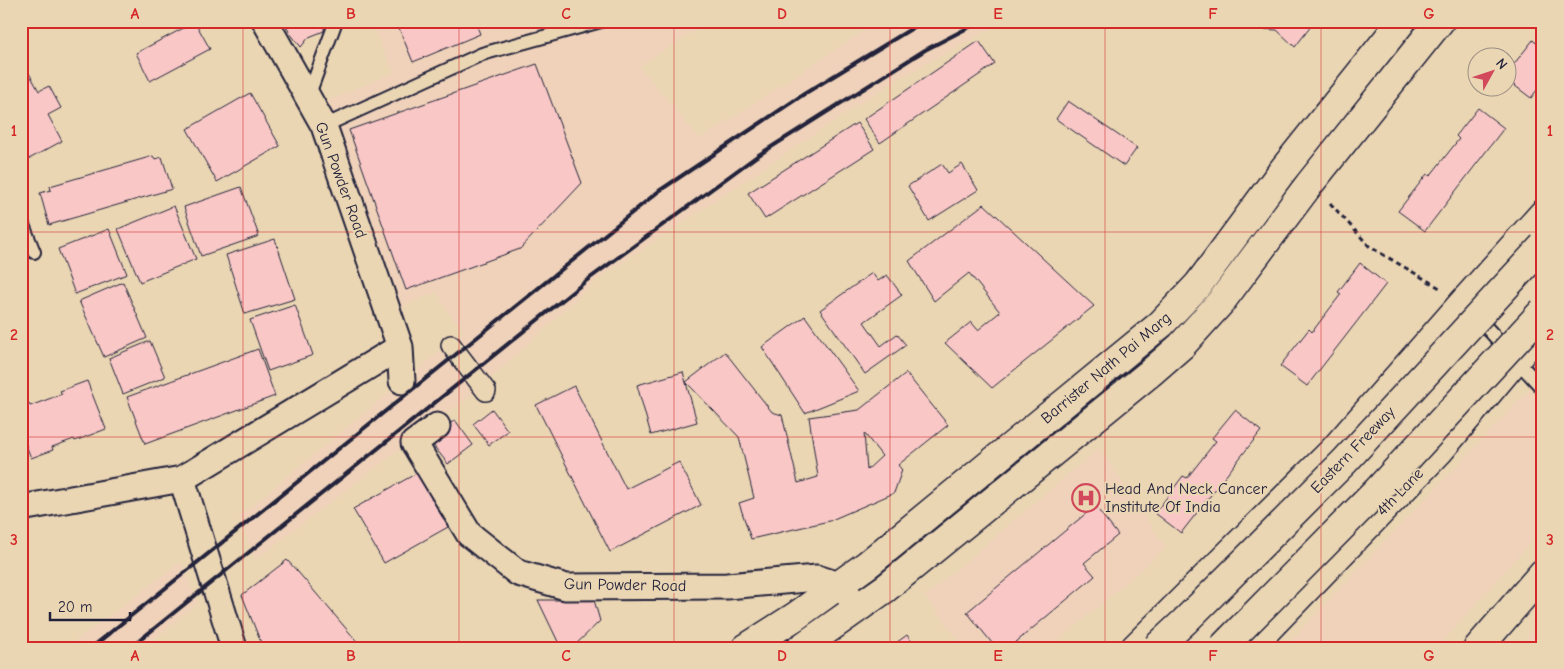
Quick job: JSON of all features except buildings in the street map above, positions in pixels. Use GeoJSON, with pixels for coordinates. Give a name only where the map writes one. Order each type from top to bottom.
{"type":"FeatureCollection","features":[{"type":"Feature","properties":{"kind":"main road","name":"Barrister Nath Pai Marg"},"geometry":{"type":"LineString","coordinates":[[746,648],[796,616],[876,558],[1161,324],[1198,285],[1282,170],[1402,21]]}},
{"type":"Feature","properties":{"kind":"main road","name":"Barrister Nath Pai Marg"},"geometry":{"type":"LineString","coordinates":[[810,646],[917,562],[1181,346],[1220,303],[1311,182],[1440,21]]}},
{"type":"Feature","properties":{"kind":"main road"},"geometry":{"type":"LineString","coordinates":[[1135,648],[1334,450],[1543,214]]}},
{"type":"Feature","properties":{"kind":"main road","name":"Eastern Freeway"},"geometry":{"type":"LineString","coordinates":[[1156,648],[1344,461],[1543,246]]}},
{"type":"Feature","properties":{"kind":"main road"},"geometry":{"type":"LineString","coordinates":[[1222,648],[1377,491],[1543,311]]}},
{"type":"Feature","properties":{"kind":"main road","name":"4th Lane"},"geometry":{"type":"LineString","coordinates":[[1249,648],[1439,451],[1543,328]]}},
{"type":"Feature","properties":{"kind":"main road"},"geometry":{"type":"LineString","coordinates":[[1478,648],[1543,573]]}},
{"type":"Feature","properties":{"kind":"main road"},"geometry":{"type":"LineString","coordinates":[[796,616],[810,646]]}},
{"type":"Feature","properties":{"kind":"street","name":"Gun Powder Road"},"geometry":{"type":"LineString","coordinates":[[265,21],[324,126],[400,347],[402,381]]}},
{"type":"Feature","properties":{"kind":"street"},"geometry":{"type":"LineString","coordinates":[[452,345],[486,391]]}},
{"type":"Feature","properties":{"kind":"street"},"geometry":{"type":"LineString","coordinates":[[21,508],[182,479],[400,347]]}},
{"type":"Feature","properties":{"kind":"street","name":"Gun Powder Road"},"geometry":{"type":"LineString","coordinates":[[437,426],[414,443],[470,534],[518,573],[566,587],[727,586],[817,578],[839,585]]}},
{"type":"Feature","properties":{"kind":"street"},"geometry":{"type":"LineString","coordinates":[[182,479],[234,648]]}},
{"type":"Feature","properties":{"kind":"street"},"geometry":{"type":"LineString","coordinates":[[839,585],[859,608]]}},
{"type":"Feature","properties":{"kind":"lane"},"geometry":{"type":"LineString","coordinates":[[308,97],[336,21]]}},
{"type":"Feature","properties":{"kind":"lane"},"geometry":{"type":"LineString","coordinates":[[324,126],[482,54],[601,21]]}},
{"type":"Feature","properties":{"kind":"lane"},"geometry":{"type":"LineString","coordinates":[[21,220],[34,252]]}},
{"type":"Feature","properties":{"kind":"lane"},"geometry":{"type":"LineString","coordinates":[[1464,302],[1543,389]]}},
{"type":"Feature","properties":{"kind":"path"},"geometry":{"type":"LineString","coordinates":[[1311,182],[1370,247],[1437,286]]}},
{"type":"Feature","properties":{"kind":"shaded area"},"geometry":{"type":"Polygon","coordinates":[[[369,21],[710,21],[639,66],[700,139],[859,34],[884,21],[1005,21],[894,81],[598,279],[484,385],[255,560],[239,516],[464,331],[445,308],[438,292],[398,308],[323,103],[394,72],[369,21]]]}},
{"type":"Feature","properties":{"kind":"shaded area"},"geometry":{"type":"Polygon","coordinates":[[[1530,389],[1543,407],[1543,528],[1437,648],[1283,648],[1530,389]]]}},
{"type":"Feature","properties":{"kind":"shaded area","name":"Head And Neck Cancer Institute Of India"},"geometry":{"type":"Polygon","coordinates":[[[1099,448],[1166,548],[1050,648],[965,648],[925,596],[1099,448]]]}},
{"type":"Feature","properties":{"kind":"shaded area"},"geometry":{"type":"Polygon","coordinates":[[[181,562],[198,603],[144,648],[66,648],[181,562]]]}},
{"type":"Feature","properties":{"kind":"shaded area"},"geometry":{"type":"Polygon","coordinates":[[[1543,620],[1543,648],[1518,648],[1543,620]]]}},
{"type":"Feature","properties":{"kind":"railway"},"geometry":{"type":"LineString","coordinates":[[91,648],[659,191],[804,94],[924,21]]}},
{"type":"Feature","properties":{"kind":"railway"},"geometry":{"type":"LineString","coordinates":[[130,648],[586,281],[757,156],[925,50],[981,21]]}},
{"type":"Feature","properties":{"kind":"place","name":"Head And Neck Cancer Institute Of India"},"geometry":{"type":"Point","coordinates":[1086,498]}}]}
